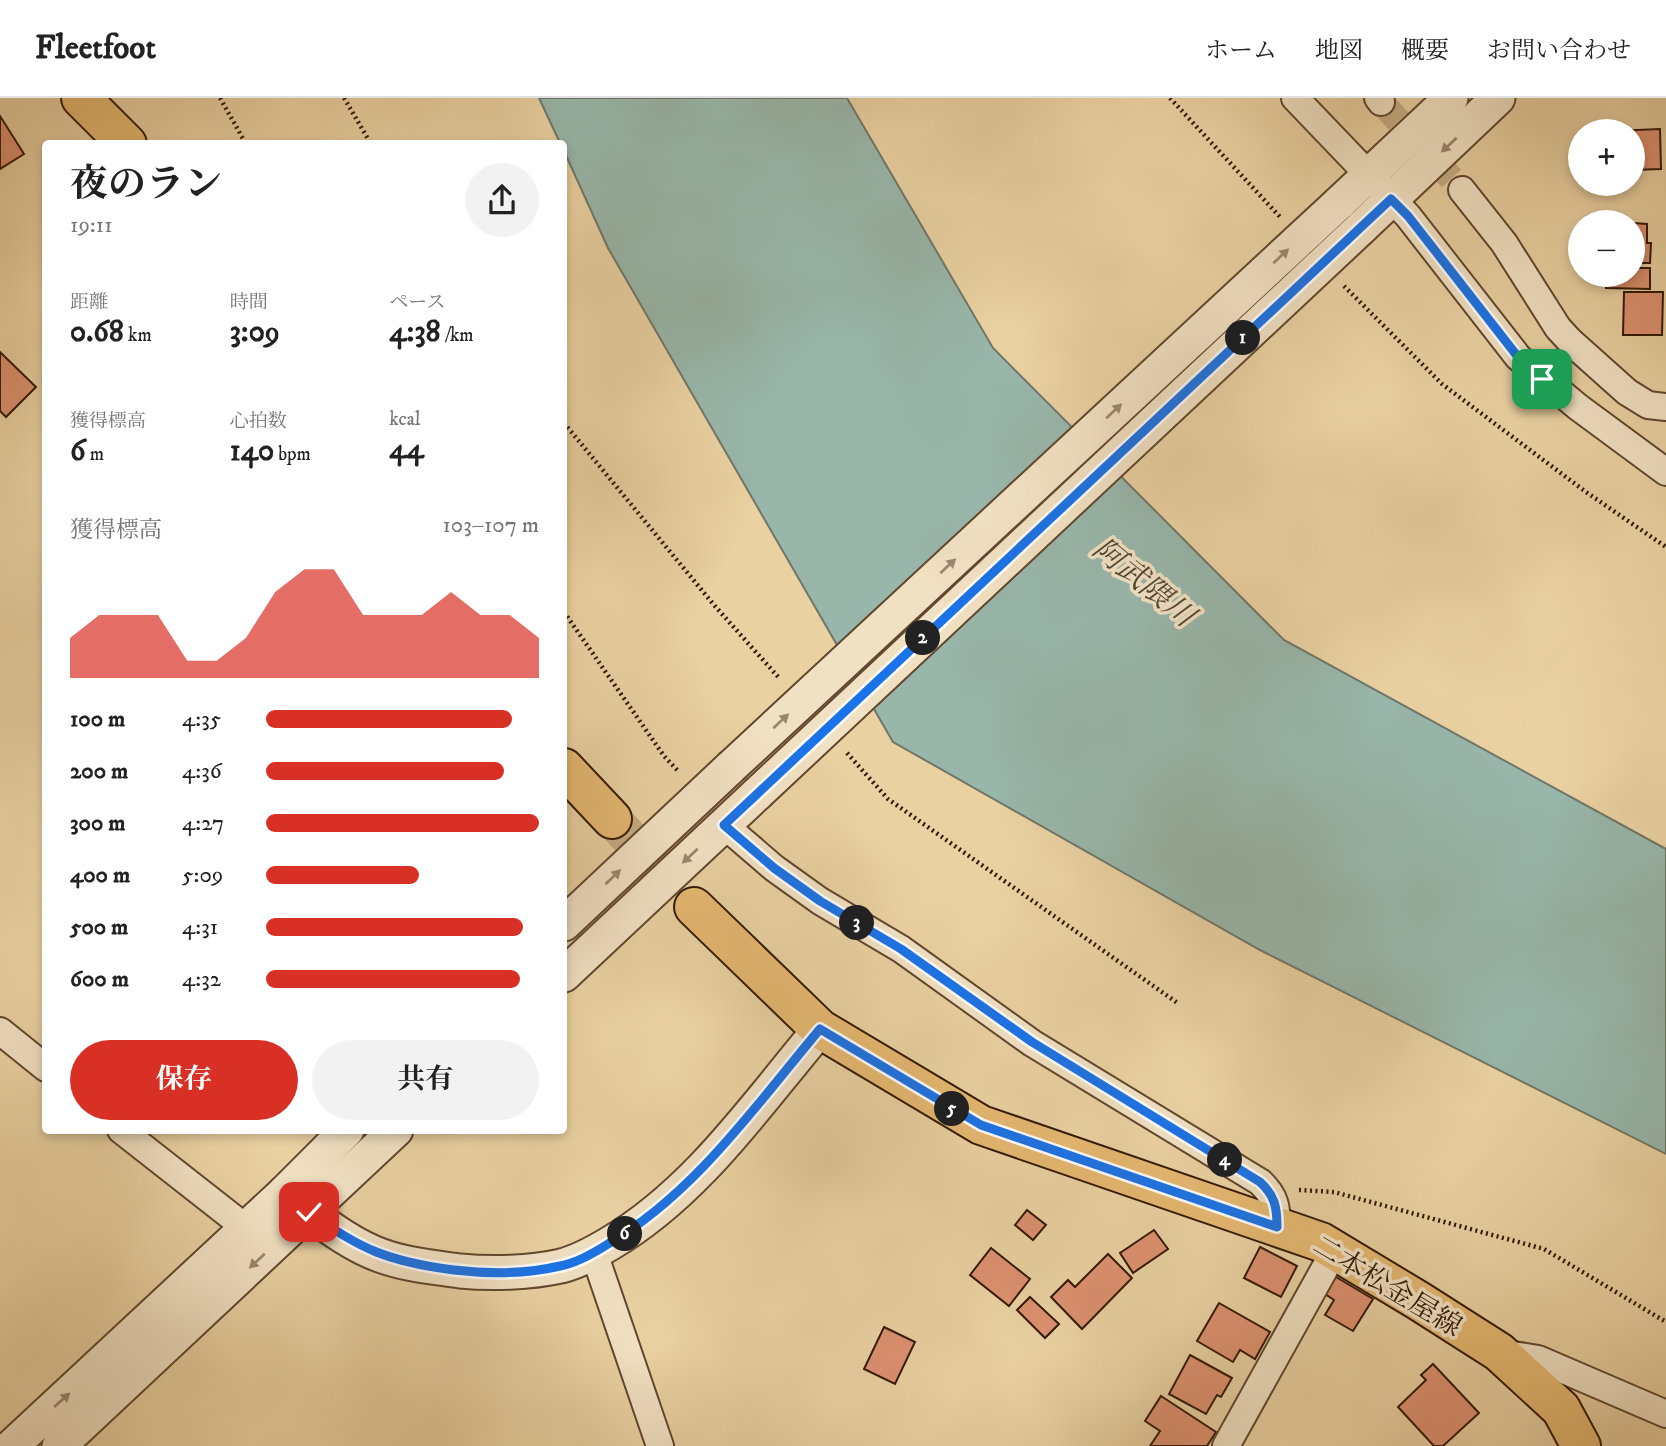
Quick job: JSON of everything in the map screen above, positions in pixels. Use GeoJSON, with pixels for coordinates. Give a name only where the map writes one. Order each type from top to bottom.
{"type":"FeatureCollection","features":[{"type":"Feature","properties":{"kind":"main road"},"geometry":{"type":"LineString","coordinates":[[81,98],[123,140]]}},
{"type":"Feature","properties":{"kind":"main road"},"geometry":{"type":"LineString","coordinates":[[567,771],[612,819]]}},
{"type":"Feature","properties":{"kind":"main road","name":"二本松金屋線"},"geometry":{"type":"LineString","coordinates":[[694,907],[820,1029],[981,1125],[1321,1242],[1335,1250],[1499,1352],[1561,1409],[1581,1446]]}},
{"type":"Feature","properties":{"kind":"street"},"geometry":{"type":"LineString","coordinates":[[1294,98],[1408,216],[1518,357],[1578,407],[1666,472]]}},
{"type":"Feature","properties":{"kind":"street"},"geometry":{"type":"LineString","coordinates":[[567,921],[700,794],[1451,98]]}},
{"type":"Feature","properties":{"kind":"street"},"geometry":{"type":"LineString","coordinates":[[567,972],[1498,98]]}},
{"type":"Feature","properties":{"kind":"street"},"geometry":{"type":"LineString","coordinates":[[1462,190],[1504,243],[1558,328],[1570,341],[1627,392],[1648,404],[1666,407]]}},
{"type":"Feature","properties":{"kind":"street"},"geometry":{"type":"LineString","coordinates":[[724,825],[774,868],[820,901],[901,949],[1032,1042],[1260,1182],[1277,1205],[1277,1227]]}},
{"type":"Feature","properties":{"kind":"street"},"geometry":{"type":"LineString","coordinates":[[296,1202],[330,1228],[374,1253],[429,1267],[488,1274],[561,1266],[594,1253],[626,1234],[670,1200],[709,1161],[820,1029]]}},
{"type":"Feature","properties":{"kind":"street"},"geometry":{"type":"LineString","coordinates":[[0,1031],[42,1065]]}},
{"type":"Feature","properties":{"kind":"street"},"geometry":{"type":"LineString","coordinates":[[126,1134],[246,1228]]}},
{"type":"Feature","properties":{"kind":"street"},"geometry":{"type":"LineString","coordinates":[[59,1446],[296,1202],[344,1134]]}},
{"type":"Feature","properties":{"kind":"street"},"geometry":{"type":"LineString","coordinates":[[12,1446],[246,1228],[296,1202],[390,1134]]}},
{"type":"Feature","properties":{"kind":"street"},"geometry":{"type":"LineString","coordinates":[[1226,1446],[1335,1250]]}},
{"type":"Feature","properties":{"kind":"street"},"geometry":{"type":"LineString","coordinates":[[594,1253],[660,1446]]}},
{"type":"Feature","properties":{"kind":"street"},"geometry":{"type":"LineString","coordinates":[[1499,1352],[1538,1359],[1666,1414]]}},
{"type":"Feature","properties":{"kind":"path"},"geometry":{"type":"LineString","coordinates":[[220,98],[244,140]]}},
{"type":"Feature","properties":{"kind":"path"},"geometry":{"type":"LineString","coordinates":[[344,98],[369,140]]}},
{"type":"Feature","properties":{"kind":"path"},"geometry":{"type":"LineString","coordinates":[[1170,98],[1284,222]]}},
{"type":"Feature","properties":{"kind":"path"},"geometry":{"type":"LineString","coordinates":[[1339,280],[1442,384],[1586,492],[1666,547]]}},
{"type":"Feature","properties":{"kind":"path"},"geometry":{"type":"LineString","coordinates":[[567,615],[664,755],[700,794]]}},
{"type":"Feature","properties":{"kind":"path"},"geometry":{"type":"LineString","coordinates":[[1260,1182],[1285,1189],[1334,1192],[1544,1249],[1666,1322]]}},
{"type":"Feature","properties":{"kind":"water","name":"阿武隈川"},"geometry":{"type":"Polygon","coordinates":[[[539,98],[847,98],[993,348],[1284,640],[1666,849],[1666,1154],[1260,950],[893,742],[608,248],[567,158],[567,140],[559,140],[539,98]]]}},
{"type":"Feature","properties":{"kind":"building"},"geometry":{"type":"Polygon","coordinates":[[[0,116],[24,154],[0,169],[0,116]]]}},
{"type":"Feature","properties":{"kind":"building"},"geometry":{"type":"Polygon","coordinates":[[[1660,129],[1661,169],[1645,170],[1645,130],[1660,129]]]}},
{"type":"Feature","properties":{"kind":"building"},"geometry":{"type":"Polygon","coordinates":[[[1645,224],[1647,243],[1651,243],[1650,263],[1645,263],[1645,224]]]}},
{"type":"Feature","properties":{"kind":"building"},"geometry":{"type":"Polygon","coordinates":[[[1645,268],[1650,268],[1650,289],[1606,288],[1645,287],[1645,268]]]}},
{"type":"Feature","properties":{"kind":"building"},"geometry":{"type":"Polygon","coordinates":[[[1624,292],[1663,292],[1662,335],[1623,335],[1624,292]]]}},
{"type":"Feature","properties":{"kind":"building"},"geometry":{"type":"Polygon","coordinates":[[[0,352],[36,387],[6,417],[0,411],[0,352]]]}},
{"type":"Feature","properties":{"kind":"building"},"geometry":{"type":"Polygon","coordinates":[[[1027,1210],[1046,1225],[1033,1240],[1015,1225],[1027,1210]]]}},
{"type":"Feature","properties":{"kind":"building"},"geometry":{"type":"Polygon","coordinates":[[[1154,1230],[1168,1249],[1133,1273],[1120,1253],[1154,1230]]]}},
{"type":"Feature","properties":{"kind":"building"},"geometry":{"type":"Polygon","coordinates":[[[1260,1247],[1297,1266],[1281,1297],[1244,1278],[1260,1247]]]}},
{"type":"Feature","properties":{"kind":"building"},"geometry":{"type":"Polygon","coordinates":[[[991,1248],[1030,1279],[1009,1306],[970,1275],[991,1248]]]}},
{"type":"Feature","properties":{"kind":"building"},"geometry":{"type":"Polygon","coordinates":[[[1108,1254],[1132,1278],[1082,1329],[1051,1297],[1068,1280],[1075,1287],[1108,1254]]]}},
{"type":"Feature","properties":{"kind":"building"},"geometry":{"type":"Polygon","coordinates":[[[1336,1277],[1373,1299],[1353,1331],[1325,1315],[1334,1300],[1325,1294],[1336,1277]]]}},
{"type":"Feature","properties":{"kind":"building"},"geometry":{"type":"Polygon","coordinates":[[[1030,1297],[1059,1324],[1045,1338],[1017,1310],[1030,1297]]]}},
{"type":"Feature","properties":{"kind":"building"},"geometry":{"type":"Polygon","coordinates":[[[1219,1303],[1270,1332],[1255,1359],[1240,1350],[1233,1362],[1197,1341],[1219,1303]]]}},
{"type":"Feature","properties":{"kind":"building"},"geometry":{"type":"Polygon","coordinates":[[[884,1327],[915,1342],[895,1384],[864,1369],[884,1327]]]}},
{"type":"Feature","properties":{"kind":"building"},"geometry":{"type":"Polygon","coordinates":[[[1190,1355],[1232,1378],[1221,1397],[1217,1395],[1206,1414],[1169,1394],[1190,1355]]]}},
{"type":"Feature","properties":{"kind":"building"},"geometry":{"type":"Polygon","coordinates":[[[1433,1364],[1479,1413],[1443,1446],[1434,1446],[1398,1407],[1426,1380],[1421,1375],[1433,1364]]]}},
{"type":"Feature","properties":{"kind":"building"},"geometry":{"type":"Polygon","coordinates":[[[1161,1396],[1216,1432],[1207,1446],[1150,1446],[1160,1431],[1145,1421],[1161,1396]]]}},
{"type":"Feature","properties":{"kind":"tunnel"},"geometry":{"type":"LineString","coordinates":[[1381,102],[1462,190]]}},
{"type":"Feature","properties":{"kind":"tunnel"},"geometry":{"type":"LineString","coordinates":[[612,819],[694,907]]}},
{"type":"Feature","properties":{"kind":"route"},"geometry":{"type":"LineString","coordinates":[[309,1212],[330,1228],[374,1253],[429,1267],[488,1274],[561,1266],[594,1253],[626,1234],[670,1200],[709,1161],[820,1029],[981,1125],[1277,1227],[1277,1205],[1260,1182],[1032,1042],[901,949],[820,901],[774,868],[724,825],[1391,199],[1408,216],[1518,357],[1542,379]]}}]}
